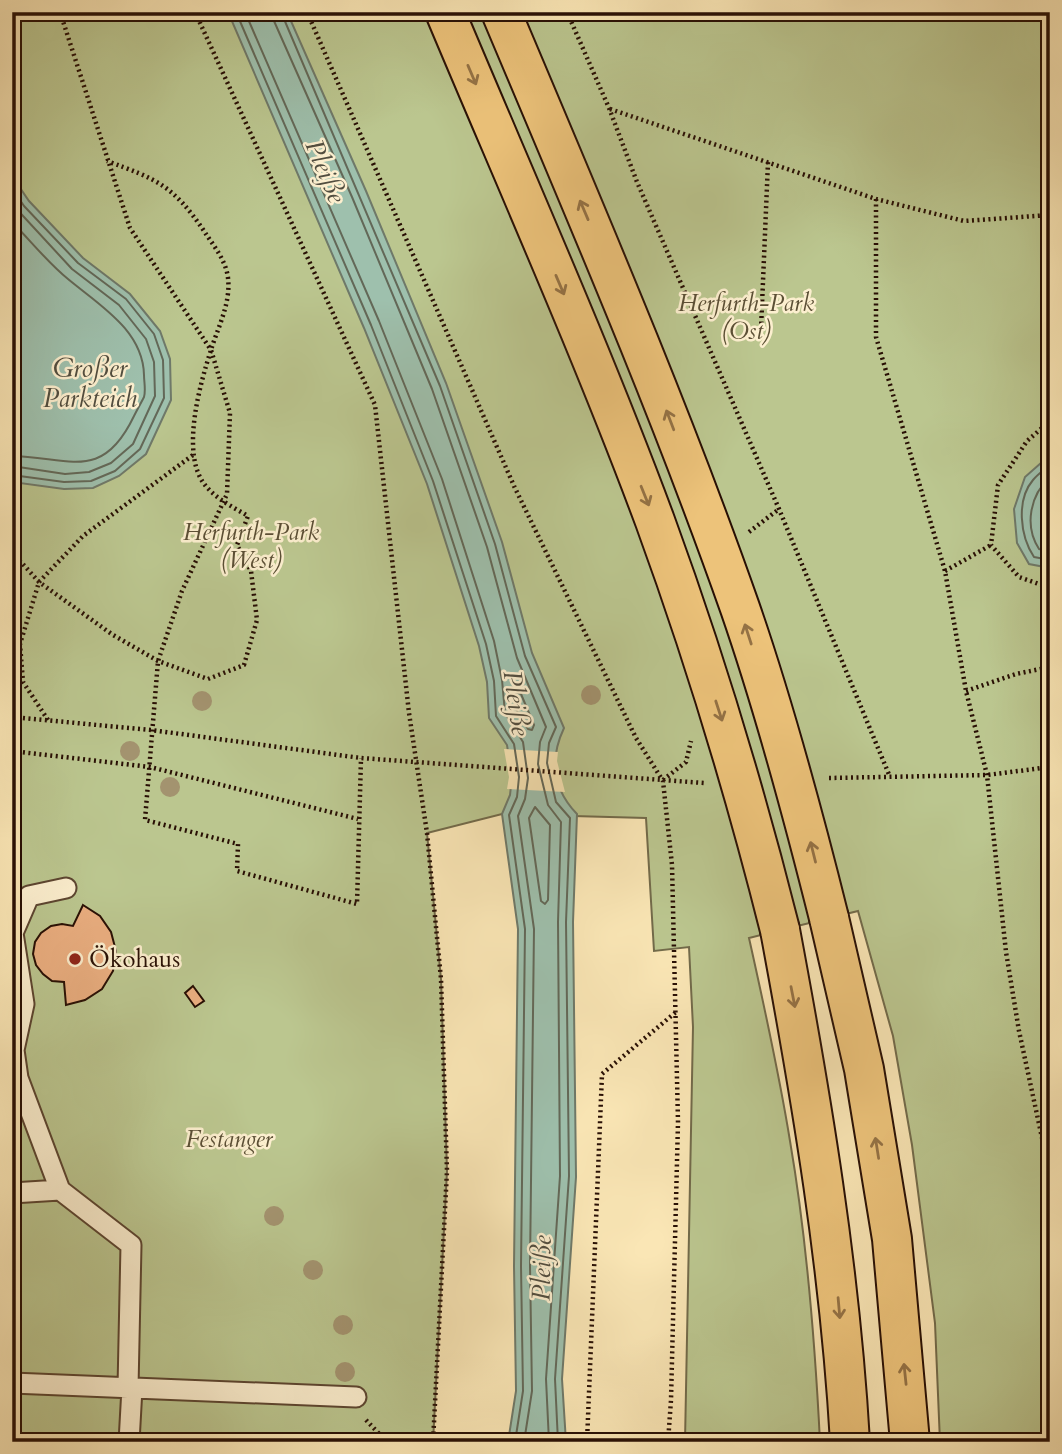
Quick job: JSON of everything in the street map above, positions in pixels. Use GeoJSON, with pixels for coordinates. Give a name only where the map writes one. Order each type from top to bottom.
{"type":"FeatureCollection","features":[{"type":"Feature","properties":{"kind":"highway"},"geometry":{"type":"LineString","coordinates":[[445,12],[586,348],[654,520],[728,736],[780,930],[806,1068],[833,1241],[850,1442]]}},
{"type":"Feature","properties":{"kind":"highway"},"geometry":{"type":"LineString","coordinates":[[501,12],[633,327],[706,515],[741,610],[776,722],[829,918],[864,1069],[892,1239],[910,1442]]}},
{"type":"Feature","properties":{"kind":"lane"},"geometry":{"type":"LineString","coordinates":[[66,888],[29,896],[13,933],[24,1004],[14,1050],[18,1078],[60,1191],[131,1245],[130,1442]]}},
{"type":"Feature","properties":{"kind":"lane"},"geometry":{"type":"LineString","coordinates":[[12,1193],[60,1191]]}},
{"type":"Feature","properties":{"kind":"lane"},"geometry":{"type":"LineString","coordinates":[[12,1383],[356,1397]]}},
{"type":"Feature","properties":{"kind":"path"},"geometry":{"type":"LineString","coordinates":[[60,12],[130,229],[211,350],[230,413],[227,494],[182,591],[158,661],[145,820],[238,844],[237,871],[357,904],[361,758]]}},
{"type":"Feature","properties":{"kind":"path"},"geometry":{"type":"LineString","coordinates":[[195,12],[375,405],[441,979],[447,1171],[433,1442]]}},
{"type":"Feature","properties":{"kind":"path"},"geometry":{"type":"LineString","coordinates":[[307,12],[514,486],[636,738],[663,781],[672,865],[678,1122],[668,1442]]}},
{"type":"Feature","properties":{"kind":"path"},"geometry":{"type":"LineString","coordinates":[[567,12],[890,777],[987,775],[1050,767]]}},
{"type":"Feature","properties":{"kind":"path"},"geometry":{"type":"LineString","coordinates":[[609,108],[876,199],[964,221],[1050,215]]}},
{"type":"Feature","properties":{"kind":"path"},"geometry":{"type":"LineString","coordinates":[[12,551],[39,582],[113,635],[158,661],[208,679],[244,665],[257,620],[251,571],[237,545],[248,516],[224,502],[204,484],[193,455],[193,421],[211,350],[228,299],[228,277],[223,260],[196,219],[171,190],[151,177],[107,161]]}},
{"type":"Feature","properties":{"kind":"path"},"geometry":{"type":"LineString","coordinates":[[761,328],[768,162]]}},
{"type":"Feature","properties":{"kind":"path"},"geometry":{"type":"LineString","coordinates":[[876,199],[876,337],[945,571],[966,691],[987,775],[1006,952],[1019,1031],[1050,1175]]}},
{"type":"Feature","properties":{"kind":"path"},"geometry":{"type":"LineString","coordinates":[[1050,421],[1027,441],[998,485],[991,545],[1019,578],[1050,588]]}},
{"type":"Feature","properties":{"kind":"path"},"geometry":{"type":"LineString","coordinates":[[48,720],[23,682],[20,645],[39,582],[83,536],[193,455]]}},
{"type":"Feature","properties":{"kind":"path"},"geometry":{"type":"LineString","coordinates":[[945,571],[991,545]]}},
{"type":"Feature","properties":{"kind":"path"},"geometry":{"type":"LineString","coordinates":[[966,691],[1016,674],[1050,667]]}},
{"type":"Feature","properties":{"kind":"path"},"geometry":{"type":"LineString","coordinates":[[12,717],[151,730],[361,758],[630,777]]}},
{"type":"Feature","properties":{"kind":"path"},"geometry":{"type":"LineString","coordinates":[[663,781],[686,762],[692,736]]}},
{"type":"Feature","properties":{"kind":"path"},"geometry":{"type":"LineString","coordinates":[[12,751],[149,767],[358,819]]}},
{"type":"Feature","properties":{"kind":"path"},"geometry":{"type":"LineString","coordinates":[[587,1442],[603,1074],[676,1012]]}},
{"type":"Feature","properties":{"kind":"green space"},"geometry":{"type":"Polygon","coordinates":[[[12,12],[1050,12],[1050,1442],[940,1442],[935,1323],[912,1145],[893,1036],[858,911],[749,938],[786,1116],[796,1178],[810,1291],[820,1442],[685,1442],[693,1027],[689,947],[654,951],[646,818],[502,814],[427,833],[441,979],[447,1171],[433,1442],[12,1442],[12,12]]]}},
{"type":"Feature","properties":{"kind":"water","name":"Pleiße"},"geometry":{"type":"Polygon","coordinates":[[[228,12],[287,12],[366,191],[446,383],[502,542],[532,653],[564,728],[556,751],[556,774],[563,795],[577,814],[573,922],[576,1177],[562,1379],[566,1442],[508,1442],[516,1391],[514,1266],[518,929],[502,814],[510,795],[512,777],[507,745],[489,718],[487,682],[479,646],[427,484],[364,328],[228,12]]]}},
{"type":"Feature","properties":{"kind":"water","name":"Großer Parkteich"},"geometry":{"type":"Polygon","coordinates":[[[12,176],[29,201],[83,258],[130,294],[160,331],[170,359],[171,400],[146,454],[119,476],[93,488],[64,489],[12,482],[12,176]]]}},
{"type":"Feature","properties":{"kind":"water"},"geometry":{"type":"Polygon","coordinates":[[[1050,455],[1050,568],[1029,564],[1017,543],[1014,509],[1025,477],[1050,455]]]}},
{"type":"Feature","properties":{"kind":"pier"},"geometry":{"type":"Polygon","coordinates":[[[504,749],[558,752],[557,761],[565,792],[507,789],[509,777],[504,749]]]}},
{"type":"Feature","properties":{"kind":"building","name":"Ökohaus"},"geometry":{"type":"Polygon","coordinates":[[[83,905],[100,916],[111,932],[116,951],[113,971],[102,989],[85,1000],[66,1005],[64,982],[52,981],[36,965],[33,954],[35,942],[41,933],[51,926],[73,926],[83,905]]]}},
{"type":"Feature","properties":{"kind":"building"},"geometry":{"type":"Polygon","coordinates":[[[193,986],[204,1001],[195,1007],[185,993],[193,986]]]}},
{"type":"Feature","properties":{"kind":"place","name":"Ökohaus"},"geometry":{"type":"Point","coordinates":[75,959]}},
{"type":"Feature","properties":{"kind":"park label","name":"Herfurth-Park (Ost)"},"geometry":{"type":"Point","coordinates":[746,317]}},
{"type":"Feature","properties":{"kind":"park label","name":"Herfurth-Park (West)"},"geometry":{"type":"Point","coordinates":[251,546]}},
{"type":"Feature","properties":{"kind":"park label","name":"Festanger"},"geometry":{"type":"Point","coordinates":[229,1139]}}]}
